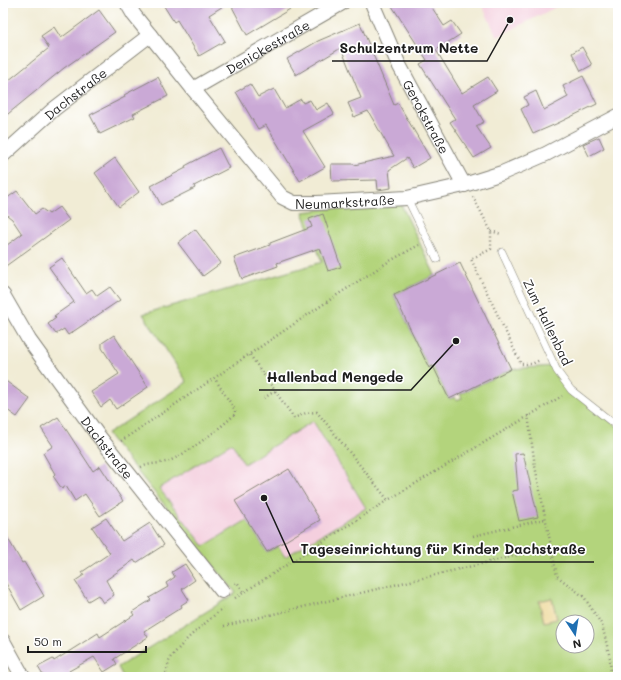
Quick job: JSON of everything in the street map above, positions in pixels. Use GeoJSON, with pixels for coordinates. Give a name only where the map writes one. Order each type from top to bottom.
{"type":"FeatureCollection","features":[{"type":"Feature","properties":{"kind":"street","name":"Neumarkstraße"},"geometry":{"type":"LineString","coordinates":[[127,3],[134,15],[193,90],[282,196],[294,203],[407,198],[464,185],[502,172],[546,154],[618,116]]}},
{"type":"Feature","properties":{"kind":"street","name":"Denickestraße"},"geometry":{"type":"LineString","coordinates":[[193,90],[342,3]]}},
{"type":"Feature","properties":{"kind":"street","name":"Gerokstraße"},"geometry":{"type":"LineString","coordinates":[[372,3],[398,63],[464,185]]}},
{"type":"Feature","properties":{"kind":"street","name":"Dachstraße"},"geometry":{"type":"LineString","coordinates":[[3,155],[54,109],[150,35]]}},
{"type":"Feature","properties":{"kind":"street","name":"Dachstraße"},"geometry":{"type":"LineString","coordinates":[[3,295],[29,340],[109,450],[227,598]]}},
{"type":"Feature","properties":{"kind":"street"},"geometry":{"type":"LineString","coordinates":[[3,641],[23,677]]}},
{"type":"Feature","properties":{"kind":"lane"},"geometry":{"type":"LineString","coordinates":[[407,198],[437,259]]}},
{"type":"Feature","properties":{"kind":"lane","name":"Zum Hallenbad"},"geometry":{"type":"LineString","coordinates":[[502,252],[557,371],[571,390],[618,427]]}},
{"type":"Feature","properties":{"kind":"path"},"geometry":{"type":"LineString","coordinates":[[464,185],[472,194],[490,231],[490,249],[471,259],[521,364],[532,364],[549,355]]}},
{"type":"Feature","properties":{"kind":"path"},"geometry":{"type":"LineString","coordinates":[[490,231],[501,234]]}},
{"type":"Feature","properties":{"kind":"path"},"geometry":{"type":"LineString","coordinates":[[109,450],[337,295],[388,262],[427,240]]}},
{"type":"Feature","properties":{"kind":"path"},"geometry":{"type":"LineString","coordinates":[[250,355],[294,418],[306,413],[317,412],[388,500]]}},
{"type":"Feature","properties":{"kind":"path"},"geometry":{"type":"LineString","coordinates":[[148,465],[169,461],[186,451],[235,414],[235,410],[215,379]]}},
{"type":"Feature","properties":{"kind":"path"},"geometry":{"type":"LineString","coordinates":[[264,398],[275,391]]}},
{"type":"Feature","properties":{"kind":"path"},"geometry":{"type":"LineString","coordinates":[[165,677],[170,658],[188,638],[209,619],[227,598],[553,401]]}},
{"type":"Feature","properties":{"kind":"path"},"geometry":{"type":"LineString","coordinates":[[528,415],[534,466],[557,576],[584,597],[602,625],[610,658],[611,677]]}},
{"type":"Feature","properties":{"kind":"path"},"geometry":{"type":"LineString","coordinates":[[473,536],[545,519]]}},
{"type":"Feature","properties":{"kind":"path"},"geometry":{"type":"LineString","coordinates":[[224,626],[551,547]]}},
{"type":"Feature","properties":{"kind":"shaded area"},"geometry":{"type":"Polygon","coordinates":[[[481,3],[564,3],[497,37],[481,3]]]}},
{"type":"Feature","properties":{"kind":"shaded area"},"geometry":{"type":"Polygon","coordinates":[[[313,421],[366,508],[284,557],[267,552],[255,534],[252,517],[204,546],[159,488],[232,442],[244,463],[313,421]]]}},
{"type":"Feature","properties":{"kind":"green space"},"geometry":{"type":"Polygon","coordinates":[[[399,200],[435,275],[394,295],[429,368],[433,366],[449,399],[455,397],[456,400],[462,398],[460,394],[511,369],[554,366],[571,390],[618,427],[618,677],[123,677],[118,667],[236,593],[107,434],[187,382],[143,314],[322,262],[303,212],[399,200]],[[313,421],[244,464],[232,443],[159,488],[204,546],[252,517],[256,534],[267,552],[278,546],[285,557],[366,508],[313,421]]]}},
{"type":"Feature","properties":{"kind":"sand"},"geometry":{"type":"Polygon","coordinates":[[[552,598],[556,614],[555,619],[544,622],[539,601],[552,598]]]}},
{"type":"Feature","properties":{"kind":"building"},"geometry":{"type":"Polygon","coordinates":[[[162,3],[228,3],[209,15],[225,41],[199,56],[177,20],[174,22],[162,3]]]}},
{"type":"Feature","properties":{"kind":"building"},"geometry":{"type":"Polygon","coordinates":[[[230,3],[300,3],[247,35],[230,3]]]}},
{"type":"Feature","properties":{"kind":"building"},"geometry":{"type":"Polygon","coordinates":[[[390,3],[429,3],[444,26],[452,21],[461,34],[436,50],[462,93],[488,77],[497,91],[474,105],[484,122],[476,126],[491,148],[474,158],[450,122],[455,119],[420,64],[427,60],[390,3]]]}},
{"type":"Feature","properties":{"kind":"building"},"geometry":{"type":"Polygon","coordinates":[[[99,10],[115,32],[64,68],[3,118],[3,85],[49,48],[41,36],[54,27],[61,38],[99,10]]]}},
{"type":"Feature","properties":{"kind":"building"},"geometry":{"type":"Polygon","coordinates":[[[360,23],[394,105],[398,103],[430,158],[413,168],[407,158],[389,170],[391,188],[378,190],[377,180],[332,181],[331,164],[354,165],[394,156],[368,111],[354,117],[348,103],[361,98],[341,48],[296,75],[287,59],[318,41],[360,23]]]}},
{"type":"Feature","properties":{"kind":"building"},"geometry":{"type":"Polygon","coordinates":[[[582,47],[592,65],[581,71],[572,53],[582,47]]]}},
{"type":"Feature","properties":{"kind":"building"},"geometry":{"type":"Polygon","coordinates":[[[583,76],[597,104],[533,134],[521,109],[528,105],[524,97],[536,91],[544,110],[568,97],[563,86],[583,76]]]}},
{"type":"Feature","properties":{"kind":"building"},"geometry":{"type":"Polygon","coordinates":[[[158,77],[168,96],[133,114],[135,117],[100,134],[90,115],[125,97],[124,95],[158,77]]]}},
{"type":"Feature","properties":{"kind":"building"},"geometry":{"type":"Polygon","coordinates":[[[250,84],[258,97],[274,89],[285,108],[301,99],[303,103],[310,100],[316,110],[328,103],[334,114],[303,131],[325,167],[300,181],[266,125],[258,129],[236,92],[250,84]]]}},
{"type":"Feature","properties":{"kind":"building"},"geometry":{"type":"Polygon","coordinates":[[[599,137],[604,148],[589,156],[583,144],[599,137]]]}},
{"type":"Feature","properties":{"kind":"building"},"geometry":{"type":"Polygon","coordinates":[[[219,148],[229,168],[194,186],[195,188],[161,205],[151,186],[186,168],[185,166],[219,148]]]}},
{"type":"Feature","properties":{"kind":"building"},"geometry":{"type":"Polygon","coordinates":[[[115,158],[139,192],[119,207],[95,173],[115,158]]]}},
{"type":"Feature","properties":{"kind":"building"},"geometry":{"type":"Polygon","coordinates":[[[17,191],[35,214],[42,209],[49,214],[59,207],[69,220],[3,268],[3,248],[22,234],[12,219],[3,212],[3,201],[17,191]]]}},
{"type":"Feature","properties":{"kind":"building"},"geometry":{"type":"Polygon","coordinates":[[[323,214],[341,267],[328,271],[320,248],[277,263],[278,266],[242,279],[234,258],[270,245],[270,243],[312,227],[309,219],[323,214]]]}},
{"type":"Feature","properties":{"kind":"building"},"geometry":{"type":"Polygon","coordinates":[[[195,229],[221,263],[203,276],[178,243],[195,229]]]}},
{"type":"Feature","properties":{"kind":"building"},"geometry":{"type":"Polygon","coordinates":[[[62,258],[86,293],[92,289],[97,296],[110,287],[120,300],[68,335],[64,329],[56,334],[48,324],[56,318],[54,316],[74,302],[49,267],[62,258]]]}},
{"type":"Feature","properties":{"kind":"building"},"geometry":{"type":"Polygon","coordinates":[[[460,263],[511,369],[449,399],[433,366],[429,368],[394,295],[460,263]]]}},
{"type":"Feature","properties":{"kind":"building"},"geometry":{"type":"Polygon","coordinates":[[[114,335],[148,387],[116,409],[110,400],[101,407],[91,392],[119,374],[102,348],[102,343],[114,335]]]}},
{"type":"Feature","properties":{"kind":"building"},"geometry":{"type":"Polygon","coordinates":[[[3,379],[30,399],[17,417],[3,407],[3,379]]]}},
{"type":"Feature","properties":{"kind":"building"},"geometry":{"type":"Polygon","coordinates":[[[58,417],[93,471],[100,466],[123,501],[100,516],[85,494],[75,501],[66,486],[62,489],[53,476],[55,474],[43,453],[53,446],[41,428],[58,417]]]}},
{"type":"Feature","properties":{"kind":"building"},"geometry":{"type":"Polygon","coordinates":[[[523,453],[538,517],[519,521],[512,491],[518,490],[515,454],[523,453]]]}},
{"type":"Feature","properties":{"kind":"building"},"geometry":{"type":"Polygon","coordinates":[[[289,469],[320,520],[267,552],[235,501],[289,469]]]}},
{"type":"Feature","properties":{"kind":"building"},"geometry":{"type":"Polygon","coordinates":[[[106,518],[122,541],[150,523],[164,545],[136,563],[134,560],[106,580],[114,595],[103,603],[98,595],[88,601],[75,581],[84,575],[82,572],[110,553],[92,527],[106,518]]]}},
{"type":"Feature","properties":{"kind":"building"},"geometry":{"type":"Polygon","coordinates":[[[3,530],[22,563],[24,562],[44,596],[21,610],[3,578],[3,530]]]}},
{"type":"Feature","properties":{"kind":"building"},"geometry":{"type":"Polygon","coordinates":[[[185,564],[195,580],[182,589],[189,600],[181,605],[182,607],[144,631],[148,637],[114,659],[117,664],[104,672],[94,657],[69,671],[72,677],[44,677],[38,667],[53,659],[54,661],[98,633],[100,637],[134,615],[132,612],[151,600],[149,598],[168,587],[166,583],[175,577],[172,572],[185,564]]]}},
{"type":"Feature","properties":{"kind":"place","name":"Schulzentrum Nette"},"geometry":{"type":"Point","coordinates":[510,20]}},
{"type":"Feature","properties":{"kind":"place","name":"Hallenbad Mengede"},"geometry":{"type":"Point","coordinates":[456,341]}},
{"type":"Feature","properties":{"kind":"place","name":"Tageseinrichtung für Kinder Dachstraße"},"geometry":{"type":"Point","coordinates":[264,498]}}]}
